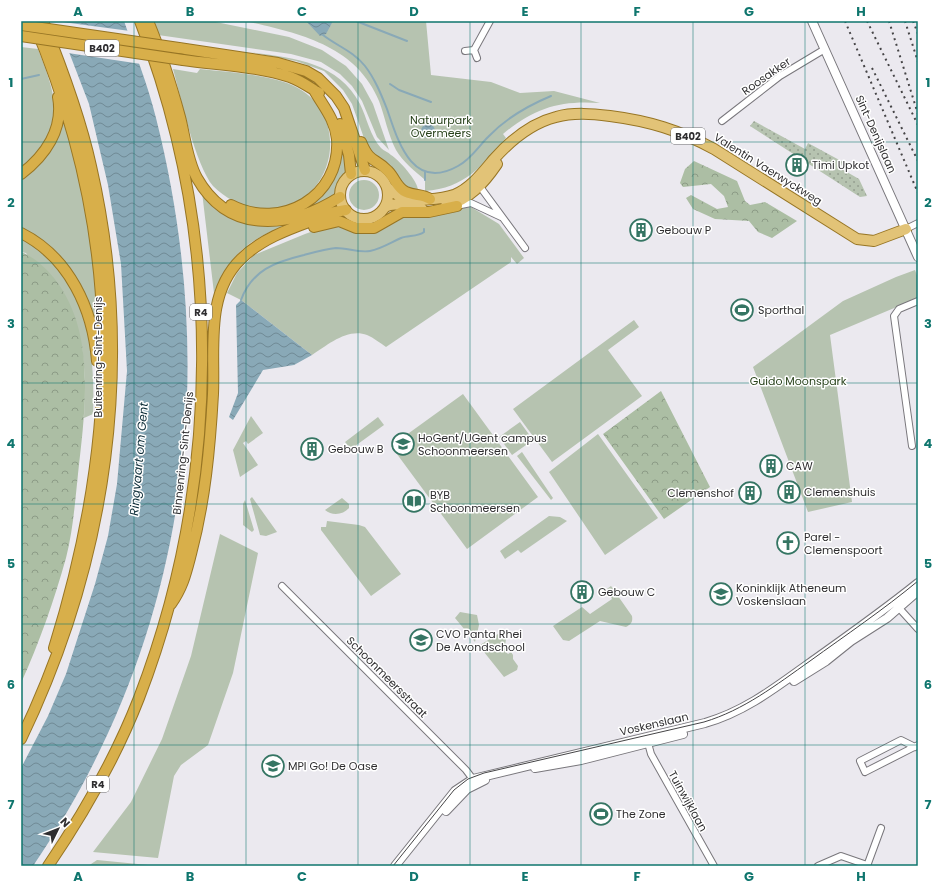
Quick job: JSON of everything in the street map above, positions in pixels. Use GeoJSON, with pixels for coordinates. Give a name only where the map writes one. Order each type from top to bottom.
{"type":"FeatureCollection","features":[{"type":"Feature","properties":{"kind":"highway"},"geometry":{"type":"LineString","coordinates":[[33,21],[54,74],[80,160],[90,203],[100,275],[103,327],[101,422],[91,497],[80,554],[68,602],[41,688]]}},
{"type":"Feature","properties":{"kind":"highway","name":"Buitenring-Sint-Denijs"},"geometry":{"type":"LineString","coordinates":[[21,739],[41,688],[57,659],[76,600],[97,517],[106,461],[112,372],[109,276],[100,205],[91,164],[77,113],[61,66],[43,21]]}},
{"type":"Feature","properties":{"kind":"highway","name":"Binnenring-Sint-Denijs"},"geometry":{"type":"LineString","coordinates":[[48,866],[83,812],[127,727],[150,665],[169,607],[185,535],[196,460],[202,375],[201,317],[194,231],[181,159],[166,96],[140,21]]}},
{"type":"Feature","properties":{"kind":"highway"},"geometry":{"type":"LineString","coordinates":[[148,21],[161,54],[196,177],[213,199],[236,215],[249,220],[263,222],[286,220],[331,204],[340,198]]}},
{"type":"Feature","properties":{"kind":"highway","name":"B402"},"geometry":{"type":"LineString","coordinates":[[21,26],[278,63],[306,71],[318,78],[336,96],[344,108],[361,163],[365,170]]}},
{"type":"Feature","properties":{"kind":"highway","name":"B402"},"geometry":{"type":"LineString","coordinates":[[21,36],[281,75],[300,81],[321,94],[335,113],[349,155],[351,174]]}},
{"type":"Feature","properties":{"kind":"highway"},"geometry":{"type":"LineString","coordinates":[[21,174],[43,155],[52,141],[56,128],[59,104],[54,74]]}},
{"type":"Feature","properties":{"kind":"highway"},"geometry":{"type":"LineString","coordinates":[[180,120],[187,128],[201,173],[216,194],[239,209],[252,213],[265,214],[288,211],[308,203],[316,195],[330,176],[334,164],[337,149],[335,127],[326,107],[314,90]]}},
{"type":"Feature","properties":{"kind":"highway"},"geometry":{"type":"LineString","coordinates":[[351,127],[358,133],[366,155],[390,172],[399,188],[413,194],[425,195],[430,199]]}},
{"type":"Feature","properties":{"kind":"highway"},"geometry":{"type":"LineString","coordinates":[[299,226],[305,230],[329,222],[339,221],[356,228],[374,228],[402,212],[429,212],[454,205]]}},
{"type":"Feature","properties":{"kind":"highway"},"geometry":{"type":"LineString","coordinates":[[169,607],[181,590],[201,510],[209,455],[213,393],[213,331],[217,304],[221,290],[232,270],[250,250],[270,238],[335,212],[346,210]]}},
{"type":"Feature","properties":{"kind":"highway"},"geometry":{"type":"LineString","coordinates":[[21,232],[45,248],[57,260],[75,284],[86,308],[96,346],[98,368],[97,414],[101,422]]}},
{"type":"Feature","properties":{"kind":"main road","name":"Valentin Vaerwyckweg"},"geometry":{"type":"LineString","coordinates":[[385,207],[389,205],[397,205],[427,209],[454,205],[473,193],[498,154],[524,131],[540,122],[558,116],[581,113],[634,119],[677,131],[714,149],[857,239],[874,241],[906,229]]}},
{"type":"Feature","properties":{"kind":"main road"},"geometry":{"type":"LineString","coordinates":[[365,170],[351,174],[342,184],[340,198],[346,210],[359,218],[366,219],[374,217],[385,207],[389,195],[388,188]]}},
{"type":"Feature","properties":{"kind":"main road","name":"B402"},"geometry":{"type":"LineString","coordinates":[[365,170],[379,176],[388,188]]}},
{"type":"Feature","properties":{"kind":"main road","name":"Valentin Vaerwyckweg"},"geometry":{"type":"LineString","coordinates":[[388,188],[399,197],[418,200],[454,195],[478,183]]}},
{"type":"Feature","properties":{"kind":"street"},"geometry":{"type":"LineString","coordinates":[[477,58],[474,50],[490,21]]}},
{"type":"Feature","properties":{"kind":"street","name":"Sint-Denijslaan"},"geometry":{"type":"LineString","coordinates":[[812,21],[918,257]]}},
{"type":"Feature","properties":{"kind":"street","name":"Roosakker"},"geometry":{"type":"LineString","coordinates":[[722,121],[780,76],[825,49]]}},
{"type":"Feature","properties":{"kind":"street"},"geometry":{"type":"LineString","coordinates":[[464,51],[474,50]]}},
{"type":"Feature","properties":{"kind":"street","name":"Valentin Vaerwyckweg"},"geometry":{"type":"LineString","coordinates":[[478,183],[525,248]]}},
{"type":"Feature","properties":{"kind":"street","name":"Valentin Vaerwyckweg"},"geometry":{"type":"LineString","coordinates":[[454,205],[471,203],[503,218]]}},
{"type":"Feature","properties":{"kind":"street"},"geometry":{"type":"LineString","coordinates":[[906,229],[918,224]]}},
{"type":"Feature","properties":{"kind":"street"},"geometry":{"type":"LineString","coordinates":[[912,446],[894,316],[899,309],[918,301]]}},
{"type":"Feature","properties":{"kind":"street","name":"Voskenslaan"},"geometry":{"type":"LineString","coordinates":[[395,866],[455,792],[474,781],[705,723],[734,712],[765,694],[862,627],[918,583]]}},
{"type":"Feature","properties":{"kind":"street","name":"Schoonmeersstraat"},"geometry":{"type":"LineString","coordinates":[[282,586],[466,770],[474,781]]}},
{"type":"Feature","properties":{"kind":"street","name":"Voskenslaan"},"geometry":{"type":"LineString","coordinates":[[402,866],[456,799],[474,781],[581,760],[720,724],[742,714],[826,661],[899,608],[918,591]]}},
{"type":"Feature","properties":{"kind":"street"},"geometry":{"type":"LineString","coordinates":[[899,608],[918,629]]}},
{"type":"Feature","properties":{"kind":"street"},"geometry":{"type":"LineString","coordinates":[[901,740],[916,746],[865,772],[860,761],[901,740]]}},
{"type":"Feature","properties":{"kind":"street","name":"Tuinwijklaan"},"geometry":{"type":"LineString","coordinates":[[648,743],[651,754],[714,866]]}},
{"type":"Feature","properties":{"kind":"street"},"geometry":{"type":"LineString","coordinates":[[818,866],[840,856],[867,866],[881,828]]}},
{"type":"Feature","properties":{"kind":"green space"},"geometry":{"type":"Polygon","coordinates":[[[153,21],[211,21],[289,37],[322,50],[346,66],[362,84],[373,104],[389,150],[377,137],[362,101],[352,86],[340,74],[321,62],[291,54],[158,35],[153,21]]]}},
{"type":"Feature","properties":{"kind":"green space","name":"Natuurpark Overmeers"},"geometry":{"type":"Polygon","coordinates":[[[245,21],[426,21],[431,75],[491,82],[520,93],[554,91],[600,103],[572,103],[537,112],[514,125],[503,134],[506,138],[489,158],[472,174],[451,185],[425,191],[425,180],[405,162],[396,150],[379,101],[369,82],[356,67],[340,54],[323,44],[285,31],[245,21]]]}},
{"type":"Feature","properties":{"kind":"green space"},"geometry":{"type":"Polygon","coordinates":[[[21,47],[38,49],[48,75],[54,101],[54,114],[48,139],[39,152],[21,169],[21,47]]]}},
{"type":"Feature","properties":{"kind":"green space"},"geometry":{"type":"Polygon","coordinates":[[[249,52],[312,64],[327,70],[339,79],[351,90],[360,104],[377,143],[382,149],[399,161],[415,182],[418,191],[403,185],[374,156],[365,141],[352,104],[343,90],[324,71],[296,61],[249,52]]]}},
{"type":"Feature","properties":{"kind":"green space"},"geometry":{"type":"Polygon","coordinates":[[[173,69],[197,73],[200,69],[266,77],[287,83],[310,96],[324,115],[330,137],[328,160],[320,181],[304,197],[283,207],[255,208],[238,203],[222,194],[213,186],[200,163],[189,130],[173,69]]]}},
{"type":"Feature","properties":{"kind":"green space"},"geometry":{"type":"Polygon","coordinates":[[[62,110],[81,183],[96,279],[99,343],[83,292],[21,228],[21,179],[33,171],[46,156],[62,110]]]}},
{"type":"Feature","properties":{"kind":"green space"},"geometry":{"type":"Polygon","coordinates":[[[754,121],[805,149],[808,143],[843,162],[840,168],[859,179],[867,196],[860,197],[750,126],[754,121]]]}},
{"type":"Feature","properties":{"kind":"green space"},"geometry":{"type":"Polygon","coordinates":[[[337,126],[348,173],[339,183],[337,196],[297,213],[265,217],[326,188],[337,126]]]}},
{"type":"Feature","properties":{"kind":"green space"},"geometry":{"type":"Polygon","coordinates":[[[694,161],[737,181],[745,201],[750,205],[765,202],[797,221],[772,238],[758,232],[749,221],[715,219],[693,209],[686,198],[691,195],[717,209],[728,207],[724,196],[711,184],[683,187],[680,183],[685,169],[694,161]]]}},
{"type":"Feature","properties":{"kind":"green space"},"geometry":{"type":"Polygon","coordinates":[[[364,180],[375,184],[379,195],[375,206],[364,210],[353,206],[349,195],[353,184],[364,180]]]}},
{"type":"Feature","properties":{"kind":"green space"},"geometry":{"type":"Polygon","coordinates":[[[202,192],[211,203],[297,219],[298,222],[269,233],[246,246],[228,266],[214,293],[202,192]]]}},
{"type":"Feature","properties":{"kind":"green space"},"geometry":{"type":"Polygon","coordinates":[[[471,207],[499,224],[524,258],[517,264],[511,257],[511,262],[386,347],[375,339],[360,333],[345,336],[331,342],[312,355],[241,300],[227,293],[237,273],[254,255],[330,225],[339,224],[355,231],[393,219],[471,207]]]}},
{"type":"Feature","properties":{"kind":"green space"},"geometry":{"type":"Polygon","coordinates":[[[21,237],[41,251],[57,267],[70,285],[80,305],[86,326],[93,370],[93,414],[84,418],[85,377],[82,347],[26,253],[21,252],[21,237]]]}},
{"type":"Feature","properties":{"kind":"green space"},"geometry":{"type":"Polygon","coordinates":[[[21,252],[35,259],[47,270],[68,299],[77,322],[82,347],[85,372],[85,398],[75,506],[66,558],[46,622],[21,683],[21,252]]]}},
{"type":"Feature","properties":{"kind":"green space","name":"Guido Moonspark"},"geometry":{"type":"Polygon","coordinates":[[[915,270],[918,278],[918,298],[830,335],[852,502],[808,512],[753,367],[843,301],[915,270]]]}},
{"type":"Feature","properties":{"kind":"green space"},"geometry":{"type":"Polygon","coordinates":[[[634,320],[639,327],[608,350],[642,396],[552,462],[513,409],[634,320]]]}},
{"type":"Feature","properties":{"kind":"green space"},"geometry":{"type":"Polygon","coordinates":[[[661,391],[710,487],[664,519],[603,434],[661,391]]]}},
{"type":"Feature","properties":{"kind":"green space"},"geometry":{"type":"Polygon","coordinates":[[[463,394],[538,497],[467,549],[391,446],[463,394]]]}},
{"type":"Feature","properties":{"kind":"green space"},"geometry":{"type":"Polygon","coordinates":[[[251,416],[263,433],[248,444],[246,441],[243,443],[258,465],[240,477],[233,450],[251,416]]]}},
{"type":"Feature","properties":{"kind":"green space"},"geometry":{"type":"Polygon","coordinates":[[[378,417],[384,425],[351,449],[345,442],[378,417]]]}},
{"type":"Feature","properties":{"kind":"green space"},"geometry":{"type":"Polygon","coordinates":[[[520,422],[533,440],[512,455],[499,437],[520,422]]]}},
{"type":"Feature","properties":{"kind":"green space"},"geometry":{"type":"Polygon","coordinates":[[[598,434],[658,518],[605,555],[549,472],[598,434]]]}},
{"type":"Feature","properties":{"kind":"green space"},"geometry":{"type":"Polygon","coordinates":[[[522,452],[553,498],[551,500],[517,456],[522,452]]]}},
{"type":"Feature","properties":{"kind":"green space"},"geometry":{"type":"Polygon","coordinates":[[[252,497],[277,532],[266,536],[260,535],[250,499],[252,497]]]}},
{"type":"Feature","properties":{"kind":"green space"},"geometry":{"type":"Polygon","coordinates":[[[342,498],[349,504],[349,508],[347,510],[334,514],[325,510],[342,498]]]}},
{"type":"Feature","properties":{"kind":"green space"},"geometry":{"type":"Polygon","coordinates":[[[245,500],[254,530],[252,532],[243,525],[243,504],[245,500]]]}},
{"type":"Feature","properties":{"kind":"green space"},"geometry":{"type":"Polygon","coordinates":[[[549,516],[560,517],[567,521],[521,553],[518,550],[505,559],[500,551],[549,516]]]}},
{"type":"Feature","properties":{"kind":"green space"},"geometry":{"type":"Polygon","coordinates":[[[327,521],[365,527],[401,574],[371,596],[321,530],[321,527],[326,527],[327,521]]]}},
{"type":"Feature","properties":{"kind":"green space"},"geometry":{"type":"Polygon","coordinates":[[[220,534],[258,553],[233,673],[208,745],[181,765],[174,776],[158,858],[93,852],[131,802],[162,739],[191,656],[220,534]]]}},
{"type":"Feature","properties":{"kind":"green space"},"geometry":{"type":"Polygon","coordinates":[[[611,586],[632,616],[632,621],[630,624],[626,627],[600,621],[569,641],[563,640],[553,626],[582,607],[590,614],[612,599],[607,589],[611,586]]]}},
{"type":"Feature","properties":{"kind":"green space"},"geometry":{"type":"Polygon","coordinates":[[[460,612],[477,615],[479,625],[475,642],[455,618],[460,612]]]}},
{"type":"Feature","properties":{"kind":"green space"},"geometry":{"type":"Polygon","coordinates":[[[499,630],[507,632],[505,646],[508,649],[506,652],[508,654],[511,652],[513,659],[518,666],[517,670],[504,677],[480,647],[480,645],[498,634],[499,630]]]}},
{"type":"Feature","properties":{"kind":"green space"},"geometry":{"type":"Polygon","coordinates":[[[97,860],[158,866],[88,866],[97,860]]]}},
{"type":"Feature","properties":{"kind":"water","name":"Ringvaart om Gent"},"geometry":{"type":"Polygon","coordinates":[[[57,21],[124,21],[145,81],[156,118],[176,216],[186,314],[186,410],[177,506],[157,600],[126,691],[85,780],[33,866],[21,866],[21,768],[48,716],[66,674],[95,584],[108,536],[117,484],[127,371],[121,264],[108,185],[89,104],[57,21]]]}},
{"type":"Feature","properties":{"kind":"water"},"geometry":{"type":"Polygon","coordinates":[[[306,21],[333,21],[326,34],[320,36],[306,21]]]}},
{"type":"Feature","properties":{"kind":"water"},"geometry":{"type":"Polygon","coordinates":[[[425,124],[431,124],[435,128],[435,134],[431,138],[425,138],[421,134],[421,128],[425,124]]]}},
{"type":"Feature","properties":{"kind":"water"},"geometry":{"type":"Polygon","coordinates":[[[241,300],[312,355],[294,365],[263,370],[233,420],[229,417],[238,393],[236,305],[241,300]]]}},
{"type":"Feature","properties":{"kind":"pier"},"geometry":{"type":"Polygon","coordinates":[[[55,21],[130,31],[141,64],[68,53],[55,21]]]}},
{"type":"Feature","properties":{"kind":"waterway"},"geometry":{"type":"LineString","coordinates":[[356,21],[407,41]]}},
{"type":"Feature","properties":{"kind":"waterway"},"geometry":{"type":"LineString","coordinates":[[323,35],[350,52],[365,66],[380,92],[402,148],[409,159],[418,168],[429,173],[442,172],[463,163],[495,130],[510,118],[525,108],[551,96]]}},
{"type":"Feature","properties":{"kind":"waterway"},"geometry":{"type":"LineString","coordinates":[[21,79],[39,75]]}},
{"type":"Feature","properties":{"kind":"waterway"},"geometry":{"type":"LineString","coordinates":[[390,84],[399,90],[431,102]]}},
{"type":"Feature","properties":{"kind":"waterway"},"geometry":{"type":"LineString","coordinates":[[425,172],[425,180]]}},
{"type":"Feature","properties":{"kind":"waterway"},"geometry":{"type":"LineString","coordinates":[[241,300],[251,281],[258,274],[274,264],[336,248],[370,251],[407,236],[422,234],[424,229]]}},
{"type":"Feature","properties":{"kind":"tram line"},"geometry":{"type":"LineString","coordinates":[[393,866],[454,790],[468,779],[484,773],[704,722],[733,711],[785,679],[878,612],[918,581]]}},
{"type":"Feature","properties":{"kind":"railway"},"geometry":{"type":"LineString","coordinates":[[845,21],[918,193]]}},
{"type":"Feature","properties":{"kind":"railway"},"geometry":{"type":"LineString","coordinates":[[867,21],[918,125]]}},
{"type":"Feature","properties":{"kind":"railway"},"geometry":{"type":"LineString","coordinates":[[889,21],[918,114]]}},
{"type":"Feature","properties":{"kind":"railway"},"geometry":{"type":"LineString","coordinates":[[905,21],[918,62]]}},
{"type":"Feature","properties":{"kind":"railway"},"geometry":{"type":"LineString","coordinates":[[913,21],[918,34]]}},
{"type":"Feature","properties":{"kind":"railway"},"geometry":{"type":"LineString","coordinates":[[872,68],[918,161]]}},
{"type":"Feature","properties":{"kind":"place","name":"Timi Upkot"},"geometry":{"type":"Point","coordinates":[797,165]}},
{"type":"Feature","properties":{"kind":"place","name":"Gebouw P"},"geometry":{"type":"Point","coordinates":[641,230]}},
{"type":"Feature","properties":{"kind":"place","name":"Sporthal"},"geometry":{"type":"Point","coordinates":[742,310]}},
{"type":"Feature","properties":{"kind":"place","name":"HoGent/UGent campus Schoonmeersen"},"geometry":{"type":"Point","coordinates":[403,444]}},
{"type":"Feature","properties":{"kind":"place","name":"Gebouw B"},"geometry":{"type":"Point","coordinates":[312,449]}},
{"type":"Feature","properties":{"kind":"place","name":"CAW"},"geometry":{"type":"Point","coordinates":[771,466]}},
{"type":"Feature","properties":{"kind":"place","name":"Clemenshuis"},"geometry":{"type":"Point","coordinates":[789,492]}},
{"type":"Feature","properties":{"kind":"place","name":"Clemenshof"},"geometry":{"type":"Point","coordinates":[750,493]}},
{"type":"Feature","properties":{"kind":"place","name":"BYB Schoonmeersen"},"geometry":{"type":"Point","coordinates":[414,501]}},
{"type":"Feature","properties":{"kind":"place","name":"Parel - Clemenspoort"},"geometry":{"type":"Point","coordinates":[788,543]}},
{"type":"Feature","properties":{"kind":"place","name":"Gebouw C"},"geometry":{"type":"Point","coordinates":[582,592]}},
{"type":"Feature","properties":{"kind":"place","name":"Koninklijk Atheneum Voskenslaan"},"geometry":{"type":"Point","coordinates":[721,594]}},
{"type":"Feature","properties":{"kind":"place","name":"CVO Panta Rhei De Avondschool"},"geometry":{"type":"Point","coordinates":[421,640]}},
{"type":"Feature","properties":{"kind":"place","name":"MPI Go! De Oase"},"geometry":{"type":"Point","coordinates":[273,766]}},
{"type":"Feature","properties":{"kind":"place","name":"The Zone"},"geometry":{"type":"Point","coordinates":[601,814]}}]}
